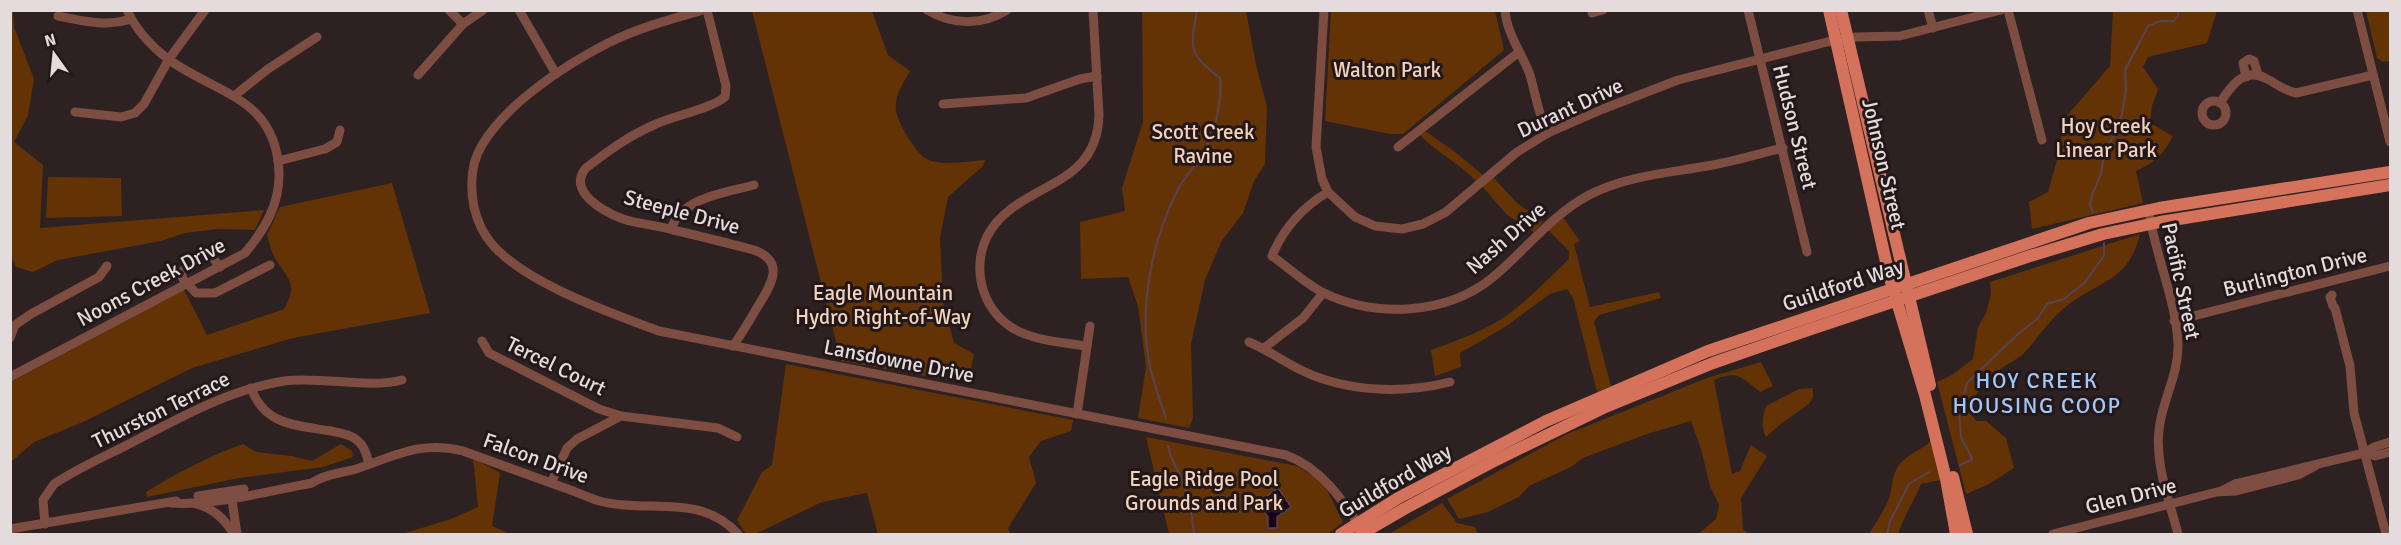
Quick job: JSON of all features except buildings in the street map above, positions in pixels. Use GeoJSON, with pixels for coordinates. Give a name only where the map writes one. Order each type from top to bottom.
{"type":"FeatureCollection","features":[{"type":"Feature","properties":{"kind":"main road","name":"Johnson Street"},"geometry":{"type":"LineString","coordinates":[[1829,10],[1842,39]]}},
{"type":"Feature","properties":{"kind":"main road","name":"Johnson Street"},"geometry":{"type":"LineString","coordinates":[[1841,10],[1842,39],[1900,293],[1946,479],[1956,534]]}},
{"type":"Feature","properties":{"kind":"main road","name":"Guildford Way"},"geometry":{"type":"LineString","coordinates":[[1341,534],[1362,531],[1494,461],[1604,408],[1713,363],[2058,232],[2148,210],[2391,172]]}},
{"type":"Feature","properties":{"kind":"main road","name":"Guildford Way"},"geometry":{"type":"LineString","coordinates":[[1900,293],[2058,247],[2151,224],[2391,185]]}},
{"type":"Feature","properties":{"kind":"main road","name":"Johnson Street"},"geometry":{"type":"LineString","coordinates":[[1900,293],[1967,534]]}},
{"type":"Feature","properties":{"kind":"street"},"geometry":{"type":"LineString","coordinates":[[75,112],[121,117],[135,113],[144,104],[169,59],[205,10]]}},
{"type":"Feature","properties":{"kind":"street"},"geometry":{"type":"LineString","coordinates":[[448,10],[463,24]]}},
{"type":"Feature","properties":{"kind":"street"},"geometry":{"type":"LineString","coordinates":[[418,75],[463,24],[483,10]]}},
{"type":"Feature","properties":{"kind":"street"},"geometry":{"type":"LineString","coordinates":[[519,10],[556,74]]}},
{"type":"Feature","properties":{"kind":"street","name":"Lansdowne Drive"},"geometry":{"type":"LineString","coordinates":[[705,10],[630,33],[591,52],[527,96],[490,133],[476,158],[472,172],[472,199],[486,236],[499,252],[554,287],[593,306],[659,331],[1293,458],[1327,481],[1362,531]]}},
{"type":"Feature","properties":{"kind":"street","name":"Steeple Drive"},"geometry":{"type":"LineString","coordinates":[[705,10],[726,86],[724,97],[715,103],[674,116],[639,132],[586,168],[579,180],[582,192],[601,208],[623,219],[754,250],[767,256],[774,273],[772,283],[732,346]]}},
{"type":"Feature","properties":{"kind":"street"},"geometry":{"type":"LineString","coordinates":[[927,10],[942,18],[963,22],[986,20],[1007,10]]}},
{"type":"Feature","properties":{"kind":"street"},"geometry":{"type":"LineString","coordinates":[[1088,346],[1031,336],[1012,328],[990,305],[984,292],[979,270],[985,242],[996,222],[1016,206],[1075,170],[1088,156],[1098,126],[1093,10]]}},
{"type":"Feature","properties":{"kind":"street","name":"Durant Drive"},"geometry":{"type":"LineString","coordinates":[[1324,10],[1316,147],[1318,166],[1328,192],[1347,211],[1364,222],[1388,228],[1413,228],[1429,222],[1446,212],[1517,152],[1548,133],[1678,80],[1842,39],[1890,38],[2001,10]]}},
{"type":"Feature","properties":{"kind":"street"},"geometry":{"type":"LineString","coordinates":[[1505,10],[1509,33],[1529,72],[1537,105],[1548,133]]}},
{"type":"Feature","properties":{"kind":"street"},"geometry":{"type":"LineString","coordinates":[[1592,14],[1603,10]]}},
{"type":"Feature","properties":{"kind":"street","name":"Hudson Street"},"geometry":{"type":"LineString","coordinates":[[1748,10],[1807,252]]}},
{"type":"Feature","properties":{"kind":"street"},"geometry":{"type":"LineString","coordinates":[[1928,10],[1933,28]]}},
{"type":"Feature","properties":{"kind":"street"},"geometry":{"type":"LineString","coordinates":[[2008,10],[2042,140]]}},
{"type":"Feature","properties":{"kind":"street"},"geometry":{"type":"LineString","coordinates":[[2357,10],[2391,142]]}},
{"type":"Feature","properties":{"kind":"street"},"geometry":{"type":"LineString","coordinates":[[58,16],[103,24],[118,23],[129,15]]}},
{"type":"Feature","properties":{"kind":"street","name":"Noons Creek Drive"},"geometry":{"type":"LineString","coordinates":[[11,376],[244,254],[269,220],[279,186],[278,161],[268,128],[251,107],[169,59],[148,43],[129,15]]}},
{"type":"Feature","properties":{"kind":"street"},"geometry":{"type":"LineString","coordinates":[[234,96],[268,69],[317,37]]}},
{"type":"Feature","properties":{"kind":"street"},"geometry":{"type":"LineString","coordinates":[[1398,147],[1519,52]]}},
{"type":"Feature","properties":{"kind":"street"},"geometry":{"type":"LineString","coordinates":[[2246,77],[2243,63],[2249,58],[2254,61],[2258,75]]}},
{"type":"Feature","properties":{"kind":"street"},"geometry":{"type":"LineString","coordinates":[[2220,103],[2234,82],[2246,77],[2258,75],[2289,92],[2297,93],[2373,75]]}},
{"type":"Feature","properties":{"kind":"street"},"geometry":{"type":"LineString","coordinates":[[943,104],[1026,98],[1080,79],[1097,76]]}},
{"type":"Feature","properties":{"kind":"street"},"geometry":{"type":"LineString","coordinates":[[278,161],[325,149],[337,142],[340,130]]}},
{"type":"Feature","properties":{"kind":"street","name":"Nash Drive"},"geometry":{"type":"LineString","coordinates":[[1328,192],[1293,222],[1279,240],[1272,256],[1323,293],[1355,304],[1396,310],[1414,309],[1450,300],[1479,288],[1555,219],[1591,194],[1664,172],[1709,166],[1783,148]]}},
{"type":"Feature","properties":{"kind":"street"},"geometry":{"type":"LineString","coordinates":[[671,229],[678,213],[697,202],[754,185]]}},
{"type":"Feature","properties":{"kind":"street","name":"Pacific Street"},"geometry":{"type":"LineString","coordinates":[[2148,210],[2177,338],[2177,363],[2160,421],[2158,441],[2161,466],[2178,534]]}},
{"type":"Feature","properties":{"kind":"street"},"geometry":{"type":"LineString","coordinates":[[220,267],[212,257],[184,268],[181,273],[196,293],[215,293],[270,265]]}},
{"type":"Feature","properties":{"kind":"street"},"geometry":{"type":"LineString","coordinates":[[10,338],[15,325],[99,277],[106,266]]}},
{"type":"Feature","properties":{"kind":"street","name":"Burlington Drive"},"geometry":{"type":"LineString","coordinates":[[2174,321],[2391,266]]}},
{"type":"Feature","properties":{"kind":"street"},"geometry":{"type":"LineString","coordinates":[[2329,282],[2332,295],[2335,296],[2337,305],[2335,308],[2349,364],[2353,409],[2386,534]]}},
{"type":"Feature","properties":{"kind":"street"},"geometry":{"type":"LineString","coordinates":[[1264,348],[1303,318],[1323,293]]}},
{"type":"Feature","properties":{"kind":"street"},"geometry":{"type":"LineString","coordinates":[[1077,414],[1090,326]]}},
{"type":"Feature","properties":{"kind":"street","name":"Tercel Court"},"geometry":{"type":"LineString","coordinates":[[482,341],[489,353],[599,409],[621,416],[718,428],[737,437]]}},
{"type":"Feature","properties":{"kind":"street"},"geometry":{"type":"LineString","coordinates":[[1249,342],[1264,348],[1304,372],[1342,383],[1400,389],[1450,382]]}},
{"type":"Feature","properties":{"kind":"street"},"geometry":{"type":"LineString","coordinates":[[251,388],[298,380],[324,379],[389,383],[402,380]]}},
{"type":"Feature","properties":{"kind":"street","name":"Thurston Terrace"},"geometry":{"type":"LineString","coordinates":[[45,524],[42,508],[44,497],[50,488],[65,477],[197,408],[251,388],[256,400],[273,419],[343,433],[356,439],[364,449],[369,464]]}},
{"type":"Feature","properties":{"kind":"street"},"geometry":{"type":"LineString","coordinates":[[552,483],[567,448],[577,439],[621,416]]}},
{"type":"Feature","properties":{"kind":"street","name":"Glen Drive"},"geometry":{"type":"LineString","coordinates":[[2053,534],[2217,492],[2235,484],[2298,467],[2314,466],[2365,453],[2374,447],[2391,442]]}},
{"type":"Feature","properties":{"kind":"street","name":"Falcon Drive"},"geometry":{"type":"LineString","coordinates":[[171,503],[185,504],[309,477],[317,479],[369,464],[403,451],[440,447],[463,451],[609,502],[705,511],[724,522],[738,534]]}},
{"type":"Feature","properties":{"kind":"street","name":"Glen Drive"},"geometry":{"type":"LineString","coordinates":[[2365,453],[2375,456],[2391,452]]}},
{"type":"Feature","properties":{"kind":"street"},"geometry":{"type":"LineString","coordinates":[[10,529],[231,494],[235,534]]}},
{"type":"Feature","properties":{"kind":"street"},"geometry":{"type":"LineString","coordinates":[[185,504],[198,504],[214,511],[226,521],[235,534]]}},
{"type":"Feature","properties":{"kind":"green space"},"geometry":{"type":"Polygon","coordinates":[[[10,11],[13,11],[14,27],[34,79],[28,115],[14,142],[43,165],[40,228],[264,210],[255,230],[218,229],[185,233],[161,241],[58,260],[33,272],[16,267],[10,254],[10,11]]]}},
{"type":"Feature","properties":{"kind":"green space","name":"Eagle Mountain Hydro Right-of-Way"},"geometry":{"type":"Polygon","coordinates":[[[752,11],[872,11],[888,55],[910,71],[898,94],[896,110],[903,129],[916,149],[931,161],[954,163],[985,160],[983,166],[948,197],[940,238],[943,302],[954,343],[974,354],[969,378],[959,378],[960,382],[841,361],[752,11]]]}},
{"type":"Feature","properties":{"kind":"green space","name":"Scott Creek Ravine"},"geometry":{"type":"Polygon","coordinates":[[[1142,11],[1246,11],[1267,107],[1265,164],[1254,181],[1243,213],[1221,242],[1205,280],[1191,344],[1193,418],[1189,428],[1138,418],[1146,367],[1138,306],[1128,277],[1081,279],[1080,222],[1125,211],[1122,188],[1143,122],[1142,11]]]}},
{"type":"Feature","properties":{"kind":"green space","name":"Walton Park"},"geometry":{"type":"Polygon","coordinates":[[[1331,11],[1495,11],[1504,50],[1403,134],[1390,134],[1325,121],[1331,11]]]}},
{"type":"Feature","properties":{"kind":"green space","name":"Hoy Creek Linear Park"},"geometry":{"type":"Polygon","coordinates":[[[2113,11],[2217,11],[2207,43],[2148,57],[2143,67],[2158,89],[2152,106],[2150,123],[2173,136],[2158,157],[2136,171],[2143,203],[2032,229],[2029,202],[2048,192],[2065,118],[2110,66],[2113,11]]]}},
{"type":"Feature","properties":{"kind":"green space"},"geometry":{"type":"Polygon","coordinates":[[[2366,11],[2390,11],[2390,61],[2383,62],[2377,58],[2366,11]]]}},
{"type":"Feature","properties":{"kind":"green space"},"geometry":{"type":"Polygon","coordinates":[[[1425,131],[1483,175],[1476,181],[1420,135],[1425,131]]]}},
{"type":"Feature","properties":{"kind":"green space"},"geometry":{"type":"Polygon","coordinates":[[[48,177],[121,178],[122,216],[46,218],[48,177]]]}},
{"type":"Feature","properties":{"kind":"green space"},"geometry":{"type":"Polygon","coordinates":[[[1493,177],[1516,202],[1543,222],[1534,232],[1507,215],[1482,186],[1493,177]]]}},
{"type":"Feature","properties":{"kind":"green space"},"geometry":{"type":"Polygon","coordinates":[[[392,183],[430,313],[293,338],[192,368],[83,422],[34,442],[11,462],[11,382],[184,290],[207,335],[284,309],[291,293],[290,282],[274,255],[267,235],[280,207],[392,183]]]}},
{"type":"Feature","properties":{"kind":"green space"},"geometry":{"type":"Polygon","coordinates":[[[1562,216],[1580,241],[1574,244],[1590,307],[1659,292],[1661,298],[1599,315],[1594,322],[1611,386],[1597,392],[1573,298],[1567,289],[1550,294],[1505,327],[1460,353],[1461,367],[1435,376],[1431,350],[1477,332],[1503,318],[1569,259],[1569,251],[1548,230],[1562,216]]]}},
{"type":"Feature","properties":{"kind":"green space"},"geometry":{"type":"Polygon","coordinates":[[[2140,234],[2127,264],[2118,273],[2060,312],[2023,354],[1992,376],[1970,403],[1967,408],[1976,421],[1986,421],[2006,438],[2014,468],[1989,484],[1966,494],[1937,382],[1952,375],[1973,359],[1978,327],[1986,313],[1991,294],[1990,282],[2140,234]]]}},
{"type":"Feature","properties":{"kind":"green space"},"geometry":{"type":"Polygon","coordinates":[[[1761,362],[1773,386],[1760,392],[1748,382],[1734,375],[1714,380],[1732,474],[1740,471],[1751,445],[1767,456],[1741,498],[1743,529],[1748,534],[1698,534],[1716,519],[1719,505],[1710,486],[1691,421],[1647,434],[1583,458],[1571,467],[1529,486],[1519,497],[1488,512],[1459,519],[1447,499],[1567,434],[1707,378],[1761,362]]]}},
{"type":"Feature","properties":{"kind":"green space","name":"Eagle Mountain Hydro Right-of-Way"},"geometry":{"type":"Polygon","coordinates":[[[786,364],[1073,420],[1071,431],[1041,441],[1029,457],[1036,483],[1008,528],[1010,534],[878,534],[867,493],[822,502],[755,534],[746,534],[737,520],[762,472],[772,465],[786,364]]]}},
{"type":"Feature","properties":{"kind":"green space"},"geometry":{"type":"Polygon","coordinates":[[[1813,388],[1813,397],[1809,404],[1766,437],[1763,422],[1766,406],[1799,389],[1813,388]]]}},
{"type":"Feature","properties":{"kind":"green space","name":"Eagle Ridge Pool Grounds and Park"},"geometry":{"type":"Polygon","coordinates":[[[1146,437],[1297,466],[1323,482],[1343,522],[1328,534],[1169,534],[1146,437]]]}},
{"type":"Feature","properties":{"kind":"green space"},"geometry":{"type":"Polygon","coordinates":[[[1932,440],[1941,480],[1921,484],[1898,534],[1869,534],[1888,501],[1899,465],[1932,440]]]}},
{"type":"Feature","properties":{"kind":"green space"},"geometry":{"type":"Polygon","coordinates":[[[243,444],[256,452],[312,461],[341,444],[352,451],[353,457],[323,467],[239,478],[147,497],[146,492],[169,478],[206,459],[243,444]]]}},
{"type":"Feature","properties":{"kind":"green space"},"geometry":{"type":"Polygon","coordinates":[[[473,458],[500,473],[492,526],[507,534],[402,534],[451,519],[478,507],[473,458]]]}},
{"type":"Feature","properties":{"kind":"green space"},"geometry":{"type":"Polygon","coordinates":[[[1442,503],[1457,523],[1475,527],[1478,534],[1389,534],[1442,503]]]}},
{"type":"Feature","properties":{"kind":"shaded area"},"geometry":{"type":"Polygon","coordinates":[[[1278,488],[1291,507],[1277,517],[1277,528],[1268,528],[1268,517],[1258,503],[1278,488]]]}},
{"type":"Feature","properties":{"kind":"waterway"},"geometry":{"type":"LineString","coordinates":[[1166,418],[1152,375],[1146,340],[1150,274],[1168,210],[1177,191],[1209,141],[1220,96],[1220,78],[1202,62],[1194,50],[1193,34],[1197,10]]}},
{"type":"Feature","properties":{"kind":"waterway"},"geometry":{"type":"LineString","coordinates":[[2093,212],[2090,205],[2101,174],[2105,149],[2116,133],[2122,114],[2126,89],[2125,70],[2148,26],[2160,21],[2174,21],[2178,16],[2178,10]]}},
{"type":"Feature","properties":{"kind":"waterway"},"geometry":{"type":"LineString","coordinates":[[1960,465],[1972,458],[1961,438],[1959,411],[1967,383],[2038,318],[2047,304],[2064,299],[2085,282],[2104,256],[2104,243]]}},
{"type":"Feature","properties":{"kind":"waterway"},"geometry":{"type":"LineString","coordinates":[[1168,446],[1187,495],[1194,534]]}},
{"type":"Feature","properties":{"kind":"waterway"},"geometry":{"type":"LineString","coordinates":[[1887,534],[1890,521],[1909,484],[1929,472]]}},
{"type":"Feature","properties":{"kind":"district","name":"HOY CREEK HOUSING COOP"},"geometry":{"type":"Point","coordinates":[2037,392]}}]}
